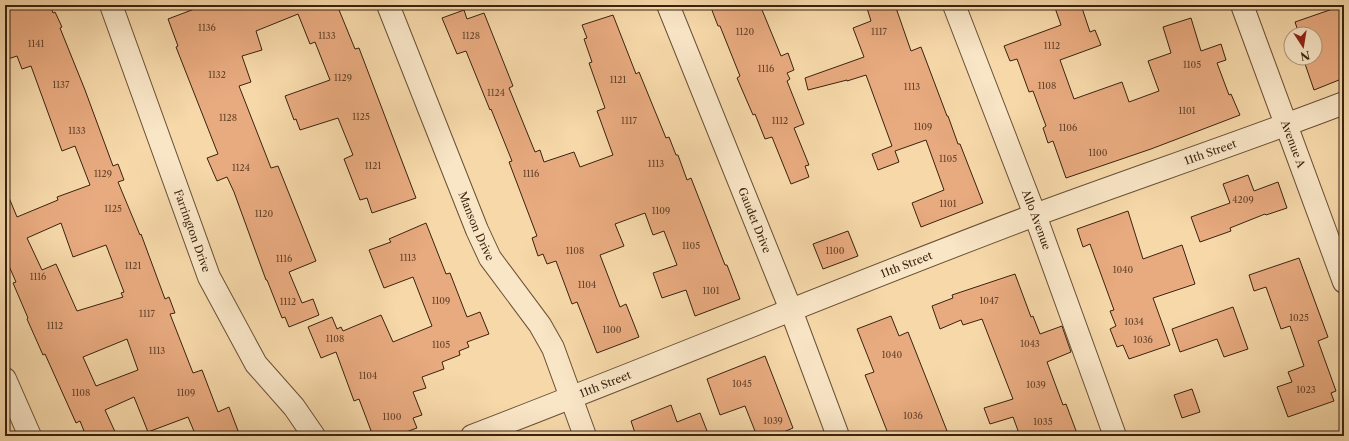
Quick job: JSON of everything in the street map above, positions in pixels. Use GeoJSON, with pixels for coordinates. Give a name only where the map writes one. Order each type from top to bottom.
{"type":"FeatureCollection","features":[{"type":"Feature","properties":{"kind":"street","name":"Farrington Drive"},"geometry":{"type":"LineString","coordinates":[[111,5],[209,277],[256,364],[294,407],[314,436]]}},
{"type":"Feature","properties":{"kind":"street","name":"Manson Drive"},"geometry":{"type":"LineString","coordinates":[[388,5],[477,230],[490,258],[540,325],[553,348],[585,436]]}},
{"type":"Feature","properties":{"kind":"street","name":"Gaudet Drive"},"geometry":{"type":"LineString","coordinates":[[668,5],[790,310],[838,436]]}},
{"type":"Feature","properties":{"kind":"street","name":"Allo Avenue"},"geometry":{"type":"LineString","coordinates":[[954,5],[1035,215],[1115,436]]}},
{"type":"Feature","properties":{"kind":"street","name":"Avenue A"},"geometry":{"type":"LineString","coordinates":[[1242,5],[1285,126],[1344,282]]}},
{"type":"Feature","properties":{"kind":"street","name":"11th Street"},"geometry":{"type":"LineString","coordinates":[[472,436],[1035,215],[1285,126],[1344,103]]}},
{"type":"Feature","properties":{"kind":"street"},"geometry":{"type":"LineString","coordinates":[[5,379],[30,436]]}},
{"type":"Feature","properties":{"kind":"building"},"geometry":{"type":"Polygon","coordinates":[[[5,5],[50,5],[62,27],[60,28],[113,166],[118,164],[124,180],[118,182],[140,235],[141,234],[165,299],[169,297],[175,313],[170,314],[193,373],[202,370],[218,412],[229,407],[240,436],[196,436],[188,417],[148,432],[134,397],[105,410],[117,436],[86,436],[80,421],[76,423],[45,354],[43,355],[27,319],[28,318],[13,283],[16,282],[5,257],[5,188],[17,217],[58,200],[57,197],[90,185],[75,146],[62,151],[31,66],[22,69],[17,56],[5,60],[5,5]],[[61,223],[27,238],[42,270],[56,264],[77,311],[123,297],[121,293],[124,292],[106,245],[73,257],[61,223]],[[127,339],[83,357],[96,386],[138,370],[127,339]]]}},
{"type":"Feature","properties":{"kind":"building"},"geometry":{"type":"Polygon","coordinates":[[[205,5],[337,5],[355,49],[359,48],[416,198],[372,213],[367,198],[360,200],[344,159],[353,155],[338,118],[300,130],[296,119],[294,120],[285,96],[330,80],[315,42],[310,44],[298,14],[256,31],[262,50],[242,56],[251,82],[239,86],[271,168],[278,166],[316,261],[289,272],[302,303],[313,299],[319,315],[289,327],[285,317],[282,318],[266,280],[234,192],[227,177],[217,181],[207,158],[218,154],[176,47],[178,46],[168,19],[205,5]]]}},
{"type":"Feature","properties":{"kind":"building"},"geometry":{"type":"Polygon","coordinates":[[[710,5],[760,5],[781,56],[788,53],[794,70],[787,73],[790,79],[787,81],[804,124],[794,128],[809,165],[805,166],[809,177],[791,184],[772,137],[765,139],[755,114],[753,115],[737,78],[740,76],[710,5]]]}},
{"type":"Feature","properties":{"kind":"building"},"geometry":{"type":"Polygon","coordinates":[[[866,5],[895,5],[911,51],[921,47],[958,144],[960,144],[983,203],[921,227],[912,203],[944,190],[926,140],[895,151],[899,162],[878,170],[872,154],[892,146],[866,75],[808,90],[805,78],[864,57],[853,28],[871,21],[866,5]]]}},
{"type":"Feature","properties":{"kind":"building"},"geometry":{"type":"Polygon","coordinates":[[[1054,5],[1081,5],[1090,32],[1095,30],[1101,45],[1060,60],[1074,99],[1122,82],[1129,102],[1159,91],[1148,61],[1171,53],[1163,27],[1191,18],[1201,51],[1221,44],[1226,60],[1217,63],[1229,95],[1231,94],[1240,115],[1151,149],[1066,178],[1053,141],[1048,143],[1043,128],[1046,126],[1033,91],[1029,92],[1017,59],[1010,61],[1004,46],[1061,25],[1054,5]]]}},
{"type":"Feature","properties":{"kind":"building"},"geometry":{"type":"Polygon","coordinates":[[[1344,5],[1344,78],[1314,90],[1306,66],[1323,66],[1323,26],[1296,26],[1295,22],[1344,5]]]}},
{"type":"Feature","properties":{"kind":"building"},"geometry":{"type":"Polygon","coordinates":[[[464,10],[467,19],[484,13],[513,86],[509,88],[535,152],[540,150],[544,162],[574,152],[580,167],[613,155],[597,111],[605,108],[589,63],[592,62],[584,39],[587,38],[582,25],[613,15],[636,74],[639,72],[666,138],[669,137],[676,155],[678,155],[687,180],[691,178],[740,299],[695,316],[686,290],[662,298],[653,273],[677,265],[664,231],[653,235],[645,213],[615,224],[624,246],[600,255],[620,307],[626,304],[639,337],[597,353],[577,302],[572,304],[556,261],[547,264],[543,254],[538,256],[532,238],[537,236],[509,162],[512,161],[466,51],[457,54],[442,18],[464,10]]]}},
{"type":"Feature","properties":{"kind":"building"},"geometry":{"type":"Polygon","coordinates":[[[1248,175],[1254,191],[1278,182],[1287,208],[1266,215],[1265,214],[1230,228],[1231,231],[1200,242],[1191,217],[1230,203],[1223,184],[1248,175]]]}},
{"type":"Feature","properties":{"kind":"building"},"geometry":{"type":"Polygon","coordinates":[[[1128,211],[1143,259],[1182,245],[1195,284],[1153,298],[1170,345],[1129,359],[1123,345],[1117,347],[1110,329],[1116,326],[1110,311],[1114,310],[1090,244],[1083,247],[1077,229],[1128,211]]]}},
{"type":"Feature","properties":{"kind":"building"},"geometry":{"type":"Polygon","coordinates":[[[426,223],[446,274],[450,273],[467,317],[480,312],[489,334],[467,342],[469,347],[459,351],[460,355],[442,362],[444,369],[422,377],[426,388],[413,392],[422,415],[413,418],[417,428],[395,436],[373,436],[359,399],[354,401],[336,352],[321,358],[308,327],[332,317],[337,329],[341,327],[343,331],[381,315],[393,342],[432,326],[413,277],[384,288],[369,250],[391,242],[389,239],[426,223]]]}},
{"type":"Feature","properties":{"kind":"building"},"geometry":{"type":"Polygon","coordinates":[[[848,231],[858,256],[823,269],[813,244],[848,231]]]}},
{"type":"Feature","properties":{"kind":"building"},"geometry":{"type":"Polygon","coordinates":[[[1299,258],[1328,337],[1318,341],[1336,391],[1331,393],[1334,401],[1288,417],[1277,387],[1292,382],[1288,372],[1304,366],[1290,326],[1281,329],[1266,287],[1254,291],[1249,275],[1299,258]]]}},
{"type":"Feature","properties":{"kind":"building"},"geometry":{"type":"Polygon","coordinates":[[[1015,274],[1031,317],[1033,316],[1040,334],[1062,326],[1071,352],[1047,362],[1063,405],[1066,404],[1078,436],[1020,436],[1013,417],[990,424],[984,408],[1013,399],[982,319],[963,325],[961,320],[940,329],[932,306],[953,298],[952,295],[1015,274]]]}},
{"type":"Feature","properties":{"kind":"building"},"geometry":{"type":"Polygon","coordinates":[[[1233,307],[1248,349],[1224,357],[1217,339],[1180,352],[1172,329],[1233,307]]]}},
{"type":"Feature","properties":{"kind":"building"},"geometry":{"type":"Polygon","coordinates":[[[891,316],[899,336],[908,332],[949,436],[889,436],[865,375],[874,372],[857,329],[891,316]]]}},
{"type":"Feature","properties":{"kind":"building"},"geometry":{"type":"Polygon","coordinates":[[[765,356],[793,428],[774,436],[757,436],[745,406],[720,415],[707,379],[765,356]]]}},
{"type":"Feature","properties":{"kind":"building"},"geometry":{"type":"Polygon","coordinates":[[[1192,389],[1200,412],[1182,418],[1174,395],[1192,389]]]}},
{"type":"Feature","properties":{"kind":"building"},"geometry":{"type":"Polygon","coordinates":[[[671,405],[677,422],[700,413],[709,436],[636,436],[631,421],[671,405]]]}}]}
